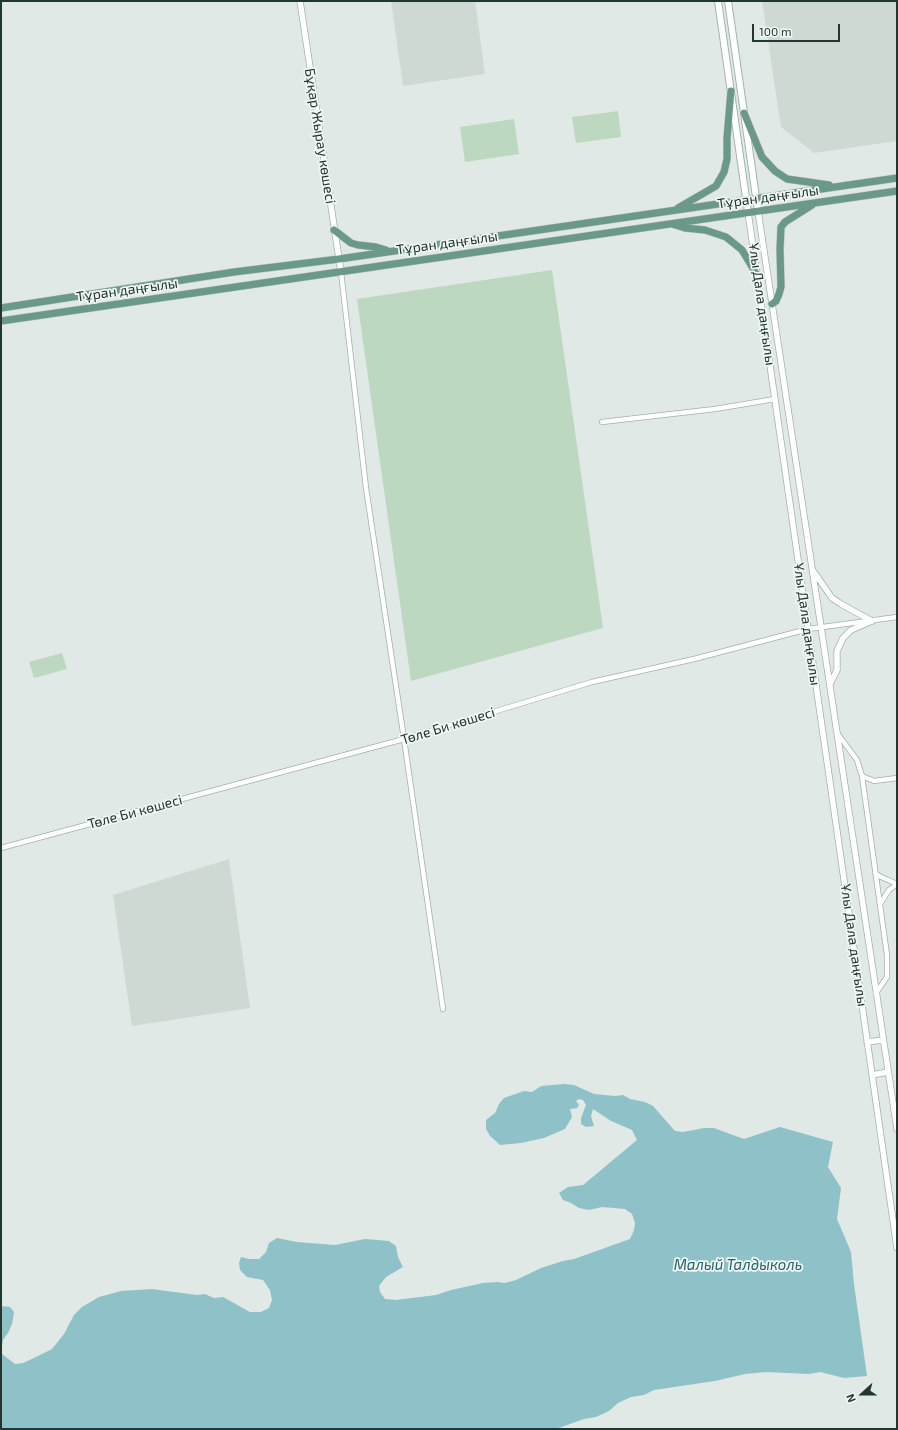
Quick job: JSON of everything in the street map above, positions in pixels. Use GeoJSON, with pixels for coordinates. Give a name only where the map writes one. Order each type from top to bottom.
{"type":"FeatureCollection","features":[{"type":"Feature","properties":{"kind":"main road","name":"Ұлы Дала даңғылы"},"geometry":{"type":"LineString","coordinates":[[718,1],[748,212]]}},
{"type":"Feature","properties":{"kind":"main road","name":"Ұлы Дала даңғылы"},"geometry":{"type":"LineString","coordinates":[[728,1],[758,211]]}},
{"type":"Feature","properties":{"kind":"main road"},"geometry":{"type":"LineString","coordinates":[[674,210],[710,190],[716,186],[721,179],[727,159],[727,138],[731,91]]}},
{"type":"Feature","properties":{"kind":"main road"},"geometry":{"type":"LineString","coordinates":[[744,112],[762,157],[775,171],[787,179],[839,186]]}},
{"type":"Feature","properties":{"kind":"main road","name":"Тұран даңғылы"},"geometry":{"type":"LineString","coordinates":[[1,308],[234,272],[339,259],[897,178]]}},
{"type":"Feature","properties":{"kind":"main road","name":"Тұран даңғылы"},"geometry":{"type":"LineString","coordinates":[[1,321],[897,191]]}},
{"type":"Feature","properties":{"kind":"main road"},"geometry":{"type":"LineString","coordinates":[[772,304],[776,301],[781,287],[781,227],[791,218],[814,204]]}},
{"type":"Feature","properties":{"kind":"main road"},"geometry":{"type":"LineString","coordinates":[[670,224],[685,228],[715,232],[726,237],[742,250],[757,275]]}},
{"type":"Feature","properties":{"kind":"main road"},"geometry":{"type":"LineString","coordinates":[[334,230],[351,243],[376,247],[388,251]]}},
{"type":"Feature","properties":{"kind":"street","name":"Бұқар Жырау көшесі"},"geometry":{"type":"LineString","coordinates":[[300,1],[340,272]]}},
{"type":"Feature","properties":{"kind":"street","name":"Ұлы Дала даңғылы"},"geometry":{"type":"LineString","coordinates":[[758,211],[897,1129]]}},
{"type":"Feature","properties":{"kind":"street","name":"Ұлы Дала даңғылы"},"geometry":{"type":"LineString","coordinates":[[748,212],[897,1248]]}},
{"type":"Feature","properties":{"kind":"street"},"geometry":{"type":"LineString","coordinates":[[340,272],[366,488],[404,739],[442,1009]]}},
{"type":"Feature","properties":{"kind":"street"},"geometry":{"type":"LineString","coordinates":[[602,422],[716,409],[775,399]]}},
{"type":"Feature","properties":{"kind":"street"},"geometry":{"type":"LineString","coordinates":[[812,570],[832,598],[872,621]]}},
{"type":"Feature","properties":{"kind":"street","name":"Төле Би көшесі"},"geometry":{"type":"LineString","coordinates":[[1,848],[404,739],[592,682],[694,659],[808,629],[897,617]]}},
{"type":"Feature","properties":{"kind":"street"},"geometry":{"type":"LineString","coordinates":[[830,685],[837,670],[837,651],[843,638],[851,630],[872,621]]}},
{"type":"Feature","properties":{"kind":"street"},"geometry":{"type":"LineString","coordinates":[[837,733],[857,760],[862,776],[887,955],[887,976],[876,993]]}},
{"type":"Feature","properties":{"kind":"street"},"geometry":{"type":"LineString","coordinates":[[862,776],[874,781],[897,778]]}},
{"type":"Feature","properties":{"kind":"street"},"geometry":{"type":"LineString","coordinates":[[875,873],[897,884],[889,890],[880,904]]}},
{"type":"Feature","properties":{"kind":"street"},"geometry":{"type":"LineString","coordinates":[[867,1042],[883,1040]]}},
{"type":"Feature","properties":{"kind":"street"},"geometry":{"type":"LineString","coordinates":[[872,1075],[888,1072]]}},
{"type":"Feature","properties":{"kind":"shaded area"},"geometry":{"type":"Polygon","coordinates":[[[391,1],[475,1],[485,74],[403,86],[391,1]]]}},
{"type":"Feature","properties":{"kind":"shaded area"},"geometry":{"type":"Polygon","coordinates":[[[762,1],[897,1],[897,141],[814,153],[781,127],[762,1]]]}},
{"type":"Feature","properties":{"kind":"shaded area"},"geometry":{"type":"Polygon","coordinates":[[[229,859],[250,1008],[132,1026],[113,895],[229,859]]]}},
{"type":"Feature","properties":{"kind":"green space"},"geometry":{"type":"Polygon","coordinates":[[[618,111],[621,137],[576,143],[572,117],[618,111]]]}},
{"type":"Feature","properties":{"kind":"green space"},"geometry":{"type":"Polygon","coordinates":[[[514,119],[519,154],[465,162],[460,127],[514,119]]]}},
{"type":"Feature","properties":{"kind":"green space"},"geometry":{"type":"Polygon","coordinates":[[[552,270],[603,628],[411,681],[357,299],[552,270]]]}},
{"type":"Feature","properties":{"kind":"green space"},"geometry":{"type":"Polygon","coordinates":[[[62,653],[67,669],[34,678],[29,662],[62,653]]]}},
{"type":"Feature","properties":{"kind":"water","name":"Малый Талдыколь"},"geometry":{"type":"Polygon","coordinates":[[[564,1084],[574,1085],[594,1094],[615,1096],[623,1095],[630,1099],[645,1102],[653,1106],[675,1131],[683,1132],[704,1128],[714,1128],[744,1139],[780,1127],[833,1142],[828,1167],[841,1188],[837,1219],[851,1252],[867,1376],[844,1378],[820,1372],[809,1374],[766,1372],[745,1374],[715,1381],[654,1390],[644,1395],[631,1397],[618,1403],[609,1411],[596,1417],[584,1419],[556,1429],[1,1429],[1,1306],[10,1307],[14,1312],[12,1324],[3,1340],[2,1354],[15,1364],[23,1363],[52,1349],[64,1334],[74,1315],[82,1307],[99,1297],[121,1291],[152,1289],[197,1295],[205,1294],[214,1298],[223,1297],[250,1312],[261,1312],[269,1308],[272,1300],[270,1290],[263,1280],[247,1277],[240,1270],[239,1263],[241,1257],[259,1259],[266,1252],[269,1243],[277,1238],[297,1242],[335,1245],[365,1239],[389,1241],[396,1246],[398,1257],[403,1267],[386,1277],[379,1286],[380,1292],[385,1299],[396,1300],[436,1295],[483,1283],[505,1283],[516,1280],[541,1268],[574,1259],[630,1239],[635,1223],[632,1214],[625,1209],[602,1207],[589,1210],[579,1208],[563,1200],[559,1193],[568,1187],[583,1185],[637,1140],[632,1130],[611,1121],[593,1109],[591,1116],[594,1126],[586,1127],[581,1124],[581,1118],[586,1105],[583,1100],[579,1099],[576,1101],[579,1105],[577,1108],[570,1109],[572,1117],[565,1129],[544,1138],[521,1143],[500,1145],[490,1136],[486,1129],[486,1120],[495,1113],[499,1104],[504,1098],[524,1091],[532,1092],[541,1086],[564,1084]]]}}]}
